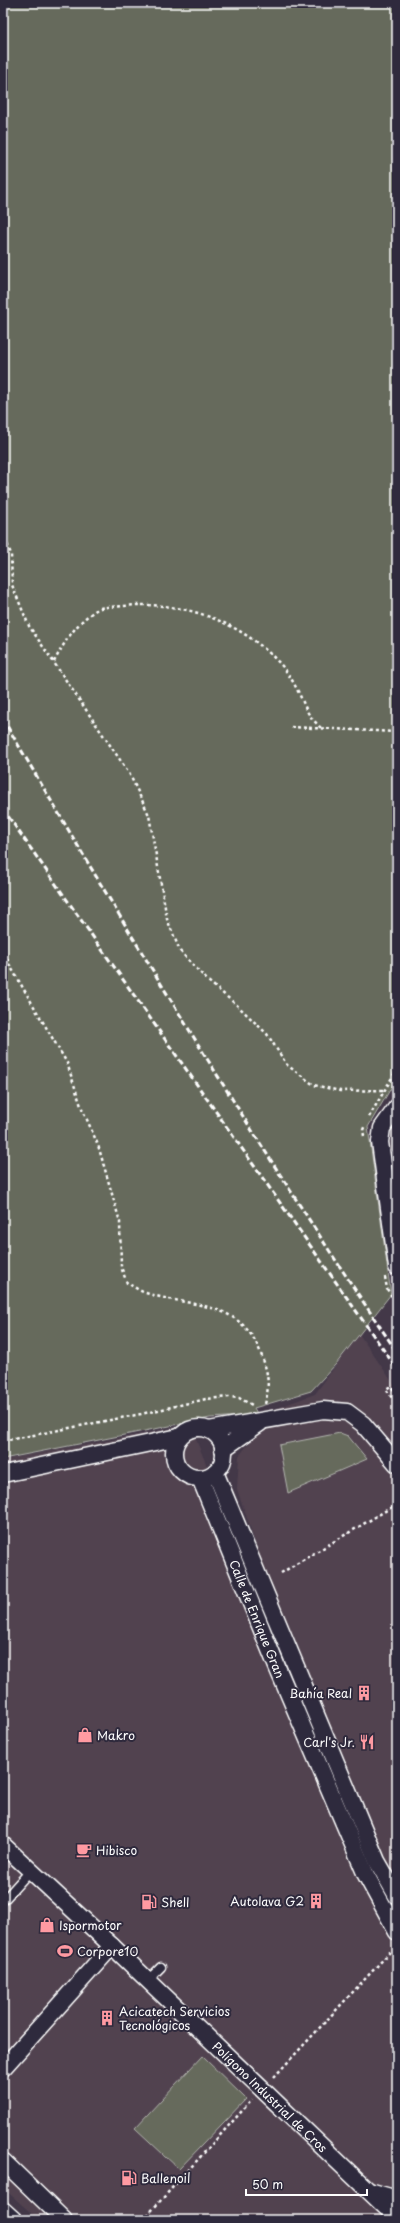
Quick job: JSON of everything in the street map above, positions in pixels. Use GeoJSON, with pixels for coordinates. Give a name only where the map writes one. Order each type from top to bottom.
{"type":"FeatureCollection","features":[{"type":"Feature","properties":{"kind":"street"},"geometry":{"type":"LineString","coordinates":[[397,1107],[382,1128],[380,1142],[397,1267]]}},
{"type":"Feature","properties":{"kind":"street"},"geometry":{"type":"LineString","coordinates":[[3,1474],[179,1437],[192,1429],[209,1430],[229,1425],[260,1411],[323,1410],[347,1412],[363,1424],[397,1464]]}},
{"type":"Feature","properties":{"kind":"street"},"geometry":{"type":"LineString","coordinates":[[223,1449],[260,1411]]}},
{"type":"Feature","properties":{"kind":"street"},"geometry":{"type":"LineString","coordinates":[[127,1448],[155,1453],[174,1461],[184,1474],[192,1478],[200,1478],[215,1472],[222,1462],[223,1449],[221,1441],[209,1430]]}},
{"type":"Feature","properties":{"kind":"street"},"geometry":{"type":"LineString","coordinates":[[174,1461],[173,1453],[179,1437]]}},
{"type":"Feature","properties":{"kind":"street","name":"Calle de Enrique Gran"},"geometry":{"type":"LineString","coordinates":[[215,1472],[377,1861],[397,1896]]}},
{"type":"Feature","properties":{"kind":"street","name":"Calle de Enrique Gran"},"geometry":{"type":"LineString","coordinates":[[200,1478],[261,1630],[366,1875],[397,1932]]}},
{"type":"Feature","properties":{"kind":"street","name":"Polígono Industrial de Cros"},"geometry":{"type":"LineString","coordinates":[[3,1845],[148,1980],[261,2090],[397,2218]]}},
{"type":"Feature","properties":{"kind":"street"},"geometry":{"type":"LineString","coordinates":[[3,2068],[112,1946]]}},
{"type":"Feature","properties":{"kind":"street"},"geometry":{"type":"LineString","coordinates":[[3,2161],[64,2220]]}},
{"type":"Feature","properties":{"kind":"street"},"geometry":{"type":"LineString","coordinates":[[370,2191],[397,2200]]}},
{"type":"Feature","properties":{"kind":"street"},"geometry":{"type":"LineString","coordinates":[[3,2210],[14,2220]]}},
{"type":"Feature","properties":{"kind":"lane"},"geometry":{"type":"LineString","coordinates":[[3,1901],[31,1870]]}},
{"type":"Feature","properties":{"kind":"lane"},"geometry":{"type":"LineString","coordinates":[[148,1980],[161,1967]]}},
{"type":"Feature","properties":{"kind":"path"},"geometry":{"type":"LineString","coordinates":[[3,533],[10,554],[12,585],[29,626],[130,773],[149,815],[167,919],[180,951],[208,981],[239,1007],[267,1034],[287,1065],[314,1085],[340,1091],[385,1090]]}},
{"type":"Feature","properties":{"kind":"path"},"geometry":{"type":"LineString","coordinates":[[54,662],[69,634],[97,609],[133,605],[182,609],[214,617],[246,634],[282,666],[300,693],[308,712],[320,728]]}},
{"type":"Feature","properties":{"kind":"path"},"geometry":{"type":"LineString","coordinates":[[291,726],[397,732]]}},
{"type":"Feature","properties":{"kind":"path"},"geometry":{"type":"LineString","coordinates":[[3,946],[9,964],[68,1063],[81,1106],[98,1145],[120,1222],[121,1268],[127,1283],[146,1293],[207,1305],[234,1317],[256,1338],[268,1372],[265,1405],[260,1411],[239,1398],[229,1397],[206,1399],[141,1414],[3,1441]]}},
{"type":"Feature","properties":{"kind":"path"},"geometry":{"type":"LineString","coordinates":[[397,1395],[391,1386],[386,1389],[397,1406]]}},
{"type":"Feature","properties":{"kind":"path"},"geometry":{"type":"LineString","coordinates":[[281,1573],[397,1504]]}},
{"type":"Feature","properties":{"kind":"path"},"geometry":{"type":"LineString","coordinates":[[274,2077],[391,1952]]}},
{"type":"Feature","properties":{"kind":"path"},"geometry":{"type":"LineString","coordinates":[[144,2220],[253,2100]]}},
{"type":"Feature","properties":{"kind":"shaded area"},"geometry":{"type":"Polygon","coordinates":[[[359,1334],[397,1389],[397,2220],[39,2220],[3,2188],[3,1460],[190,1425],[285,1655],[293,1653],[237,1489],[239,1456],[250,1442],[258,1435],[258,1415],[315,1394],[359,1334]]]}},
{"type":"Feature","properties":{"kind":"green space"},"geometry":{"type":"Polygon","coordinates":[[[3,3],[397,3],[397,1078],[368,1127],[391,1294],[336,1364],[311,1391],[254,1408],[258,1415],[210,1418],[3,1459],[3,3]]]}},
{"type":"Feature","properties":{"kind":"green space"},"geometry":{"type":"Polygon","coordinates":[[[340,1433],[348,1436],[367,1459],[288,1493],[279,1445],[340,1433]]]}},
{"type":"Feature","properties":{"kind":"green space"},"geometry":{"type":"Polygon","coordinates":[[[202,2056],[246,2099],[179,2169],[135,2128],[202,2056]]]}},
{"type":"Feature","properties":{"kind":"railway"},"geometry":{"type":"LineString","coordinates":[[3,719],[98,880],[244,1118],[397,1352]]}},
{"type":"Feature","properties":{"kind":"railway"},"geometry":{"type":"LineString","coordinates":[[3,809],[397,1369]]}},
{"type":"Feature","properties":{"kind":"place","name":"Bahía Real"},"geometry":{"type":"Point","coordinates":[364,1693]}},
{"type":"Feature","properties":{"kind":"place","name":"Makro"},"geometry":{"type":"Point","coordinates":[85,1735]}},
{"type":"Feature","properties":{"kind":"place","name":"Carl's Jr."},"geometry":{"type":"Point","coordinates":[367,1742]}},
{"type":"Feature","properties":{"kind":"place","name":"Hibisco"},"geometry":{"type":"Point","coordinates":[84,1850]}},
{"type":"Feature","properties":{"kind":"place","name":"Autolava G2"},"geometry":{"type":"Point","coordinates":[316,1901]}},
{"type":"Feature","properties":{"kind":"place","name":"Shell"},"geometry":{"type":"Point","coordinates":[149,1902]}},
{"type":"Feature","properties":{"kind":"place","name":"Ispormotor"},"geometry":{"type":"Point","coordinates":[47,1925]}},
{"type":"Feature","properties":{"kind":"place","name":"Corpore10"},"geometry":{"type":"Point","coordinates":[65,1951]}},
{"type":"Feature","properties":{"kind":"place","name":"Acicatech Servicios Tecnológicos"},"geometry":{"type":"Point","coordinates":[107,2018]}},
{"type":"Feature","properties":{"kind":"place","name":"Ballenoil"},"geometry":{"type":"Point","coordinates":[129,2178]}}]}
